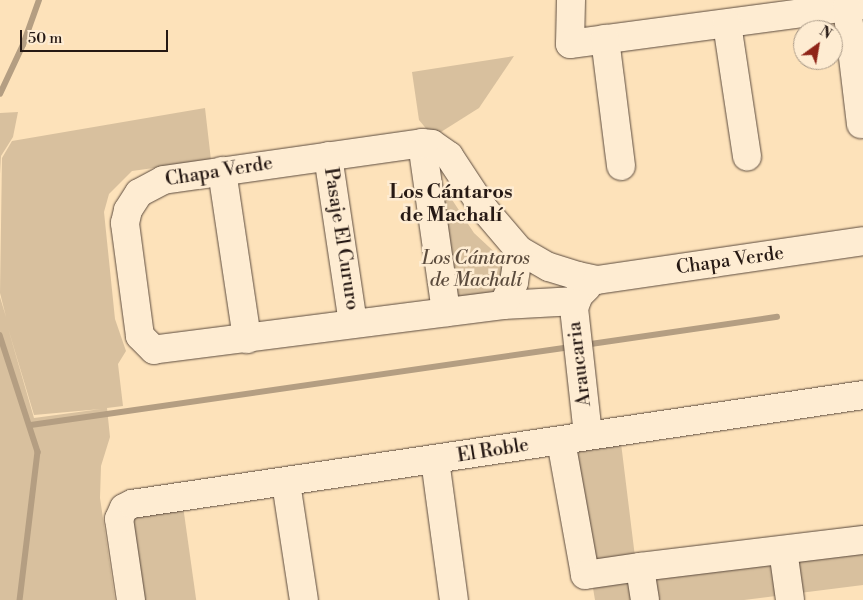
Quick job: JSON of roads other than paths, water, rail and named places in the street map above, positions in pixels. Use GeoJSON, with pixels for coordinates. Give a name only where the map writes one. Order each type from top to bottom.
{"type":"FeatureCollection","features":[{"type":"Feature","properties":{"kind":"street"},"geometry":{"type":"LineString","coordinates":[[571,0],[570,44],[727,24],[797,7],[855,6],[861,124]]}},
{"type":"Feature","properties":{"kind":"street"},"geometry":{"type":"LineString","coordinates":[[727,24],[747,156]]}},
{"type":"Feature","properties":{"kind":"street"},"geometry":{"type":"LineString","coordinates":[[605,39],[621,166]]}},
{"type":"Feature","properties":{"kind":"street"},"geometry":{"type":"LineString","coordinates":[[422,143],[446,312]]}},
{"type":"Feature","properties":{"kind":"street","name":"Chapa Verde"},"geometry":{"type":"LineString","coordinates":[[584,292],[549,267],[519,250],[484,209],[449,156],[432,144],[422,143],[163,180],[149,185],[133,201],[125,223],[140,336],[154,350],[503,305],[584,292],[863,241]]}},
{"type":"Feature","properties":{"kind":"street","name":"Pasaje El Cururo"},"geometry":{"type":"LineString","coordinates":[[328,156],[353,323]]}},
{"type":"Feature","properties":{"kind":"street"},"geometry":{"type":"LineString","coordinates":[[222,171],[247,339]]}},
{"type":"Feature","properties":{"kind":"street"},"geometry":{"type":"LineString","coordinates":[[503,305],[514,282],[519,250]]}},
{"type":"Feature","properties":{"kind":"street","name":"Araucaria"},"geometry":{"type":"LineString","coordinates":[[584,292],[574,308],[588,435]]}},
{"type":"Feature","properties":{"kind":"street","name":"El Roble"},"geometry":{"type":"LineString","coordinates":[[131,600],[119,519],[124,508],[561,441],[588,435],[863,396]]}},
{"type":"Feature","properties":{"kind":"street"},"geometry":{"type":"LineString","coordinates":[[561,441],[585,575],[863,540]]}},
{"type":"Feature","properties":{"kind":"street"},"geometry":{"type":"LineString","coordinates":[[435,460],[454,600]]}},
{"type":"Feature","properties":{"kind":"street"},"geometry":{"type":"LineString","coordinates":[[286,483],[304,600]]}},
{"type":"Feature","properties":{"kind":"street"},"geometry":{"type":"LineString","coordinates":[[783,550],[790,600]]}},
{"type":"Feature","properties":{"kind":"street"},"geometry":{"type":"LineString","coordinates":[[640,567],[645,600]]}},
{"type":"Feature","properties":{"kind":"waterway"},"geometry":{"type":"LineString","coordinates":[[0,94],[23,45],[39,0]]}},
{"type":"Feature","properties":{"kind":"waterway"},"geometry":{"type":"LineString","coordinates":[[584,345],[777,317]]}},
{"type":"Feature","properties":{"kind":"waterway"},"geometry":{"type":"LineString","coordinates":[[0,335],[38,452],[20,600]]}},
{"type":"Feature","properties":{"kind":"waterway"},"geometry":{"type":"LineString","coordinates":[[31,425],[570,347]]}},
{"type":"Feature","properties":{"kind":"district","name":"Los Cántaros de Machalí"},"geometry":{"type":"Point","coordinates":[451,204]}}]}
